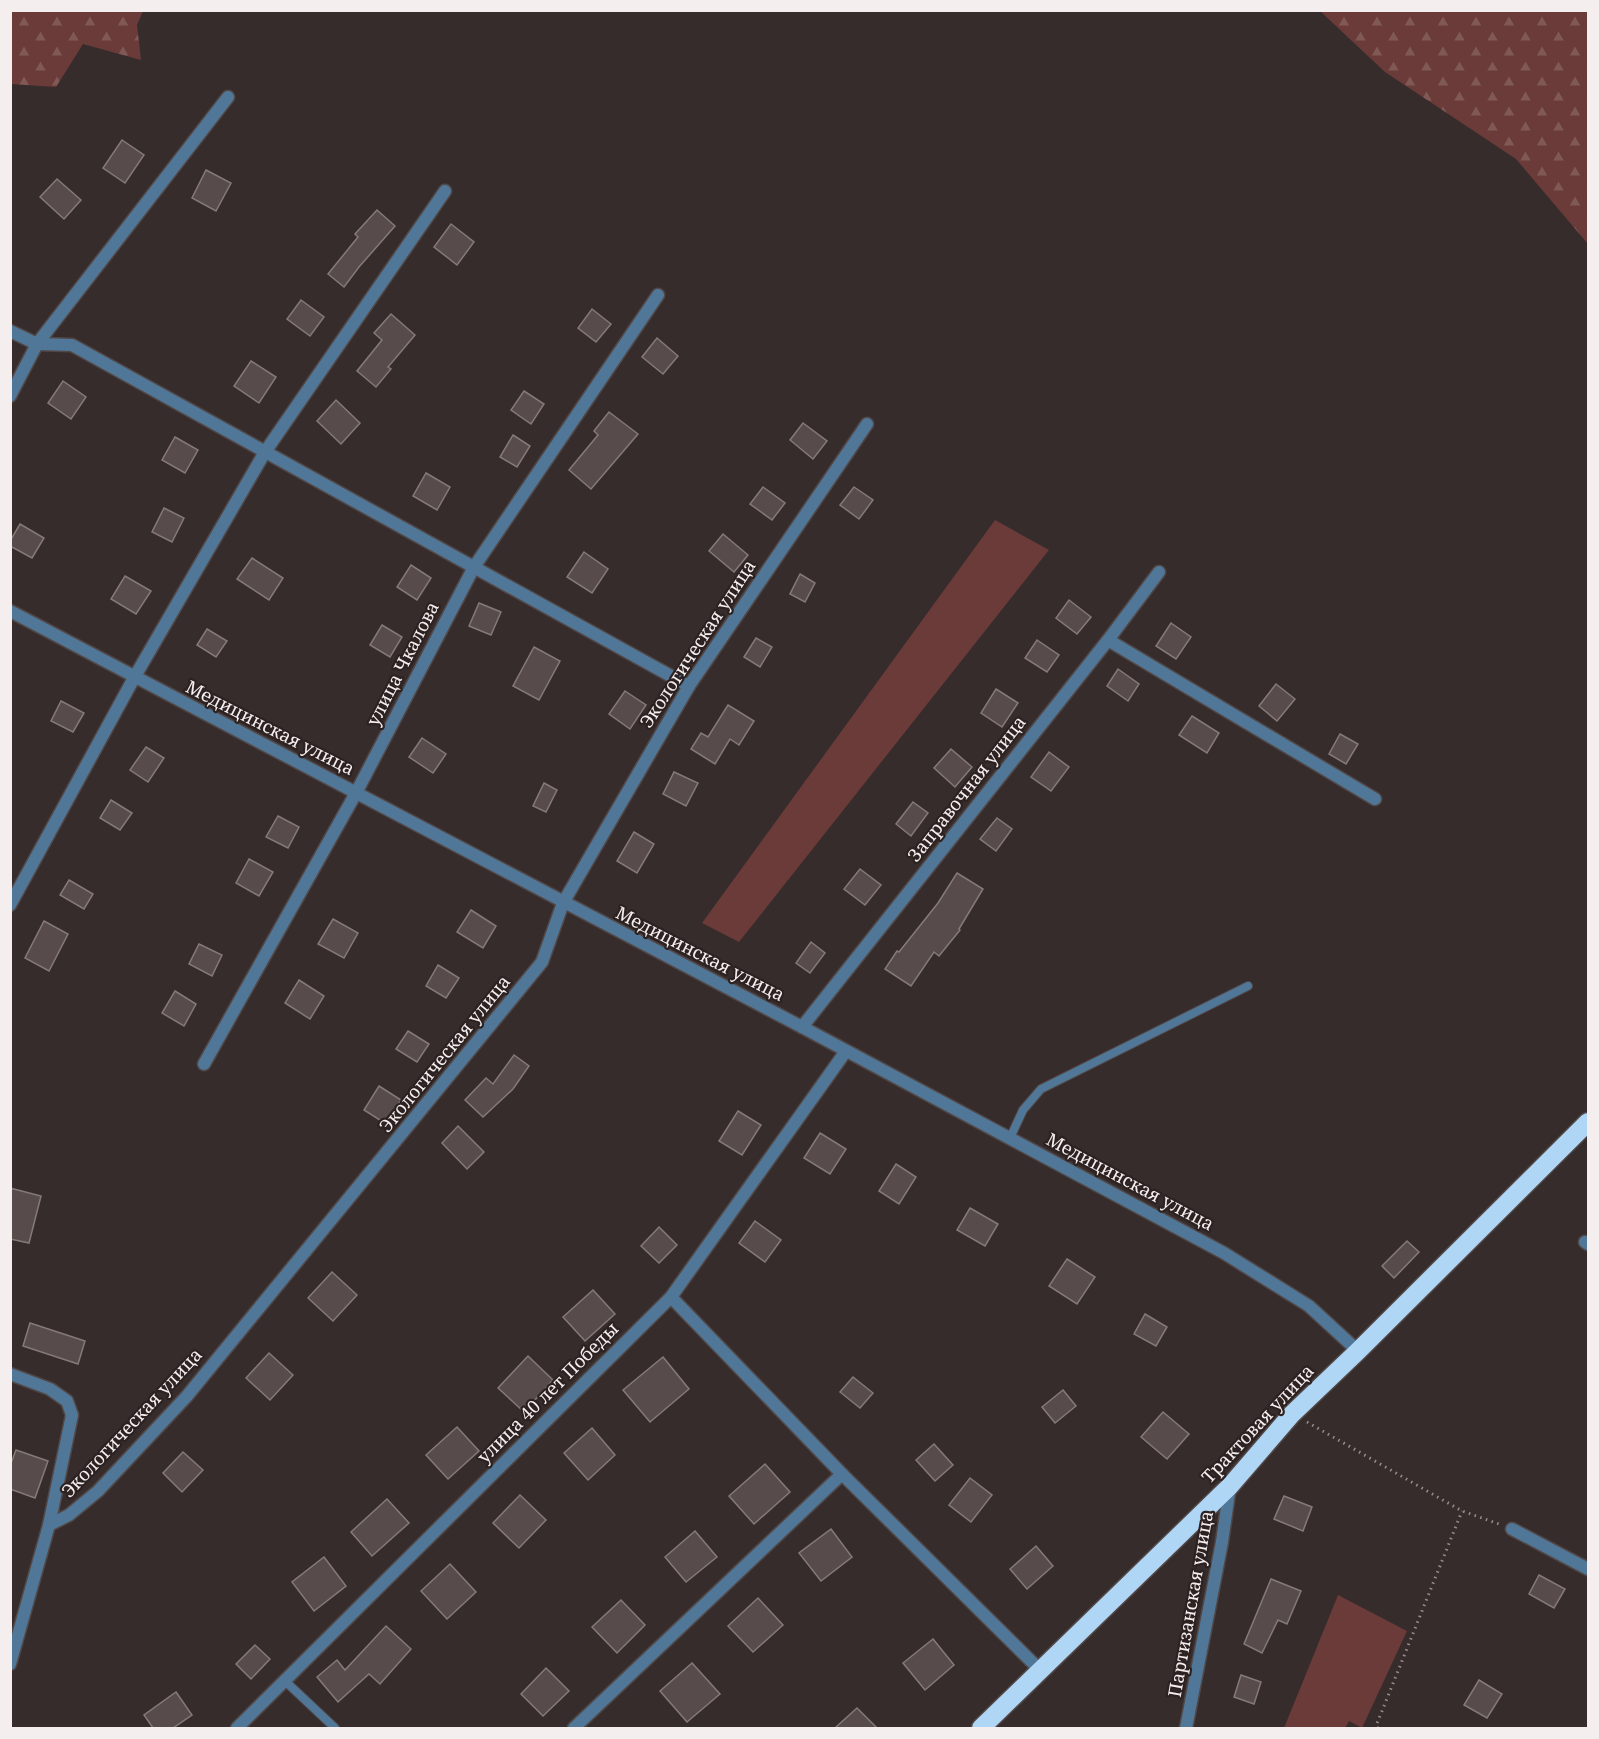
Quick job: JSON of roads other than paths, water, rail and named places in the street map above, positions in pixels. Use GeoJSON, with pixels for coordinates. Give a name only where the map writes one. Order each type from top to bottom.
{"type":"FeatureCollection","features":[{"type":"Feature","properties":{"kind":"highway","name":"Трактовая улица"},"geometry":{"type":"LineString","coordinates":[[981,1728],[1230,1486],[1292,1414],[1358,1352],[1588,1122]]}},
{"type":"Feature","properties":{"kind":"street"},"geometry":{"type":"LineString","coordinates":[[10,396],[37,344],[228,97]]}},
{"type":"Feature","properties":{"kind":"street"},"geometry":{"type":"LineString","coordinates":[[12,897],[134,678],[265,452],[445,191]]}},
{"type":"Feature","properties":{"kind":"street","name":"улица Чкалова"},"geometry":{"type":"LineString","coordinates":[[204,1064],[356,794],[474,567],[658,295]]}},
{"type":"Feature","properties":{"kind":"street"},"geometry":{"type":"LineString","coordinates":[[10,331],[37,344],[72,345],[689,686]]}},
{"type":"Feature","properties":{"kind":"street","name":"Экологическая улица"},"geometry":{"type":"LineString","coordinates":[[49,1525],[69,1515],[98,1491],[187,1396],[367,1179],[542,962],[563,903],[689,686],[867,424]]}},
{"type":"Feature","properties":{"kind":"street","name":"Заправочная улица"},"geometry":{"type":"LineString","coordinates":[[802,1027],[1108,640],[1159,572]]}},
{"type":"Feature","properties":{"kind":"street","name":"Медицинская улица"},"geometry":{"type":"LineString","coordinates":[[10,611],[802,1027],[1224,1253],[1310,1306],[1358,1352]]}},
{"type":"Feature","properties":{"kind":"street"},"geometry":{"type":"LineString","coordinates":[[1108,640],[1375,798]]}},
{"type":"Feature","properties":{"kind":"street","name":"улица 40 лет Победы"},"geometry":{"type":"LineString","coordinates":[[237,1728],[671,1297],[846,1051]]}},
{"type":"Feature","properties":{"kind":"street"},"geometry":{"type":"LineString","coordinates":[[671,1297],[842,1474],[1041,1671]]}},
{"type":"Feature","properties":{"kind":"street"},"geometry":{"type":"LineString","coordinates":[[10,1374],[50,1389],[67,1401],[72,1415],[49,1525],[10,1664]]}},
{"type":"Feature","properties":{"kind":"street"},"geometry":{"type":"LineString","coordinates":[[574,1728],[842,1474]]}},
{"type":"Feature","properties":{"kind":"street","name":"Партизанская улица"},"geometry":{"type":"LineString","coordinates":[[1186,1728],[1222,1542],[1230,1486]]}},
{"type":"Feature","properties":{"kind":"street"},"geometry":{"type":"LineString","coordinates":[[1512,1529],[1588,1569]]}},
{"type":"Feature","properties":{"kind":"lane"},"geometry":{"type":"LineString","coordinates":[[1010,1138],[1023,1110],[1041,1089],[1248,986]]}},
{"type":"Feature","properties":{"kind":"lane"},"geometry":{"type":"LineString","coordinates":[[284,1680],[335,1728]]}}]}
